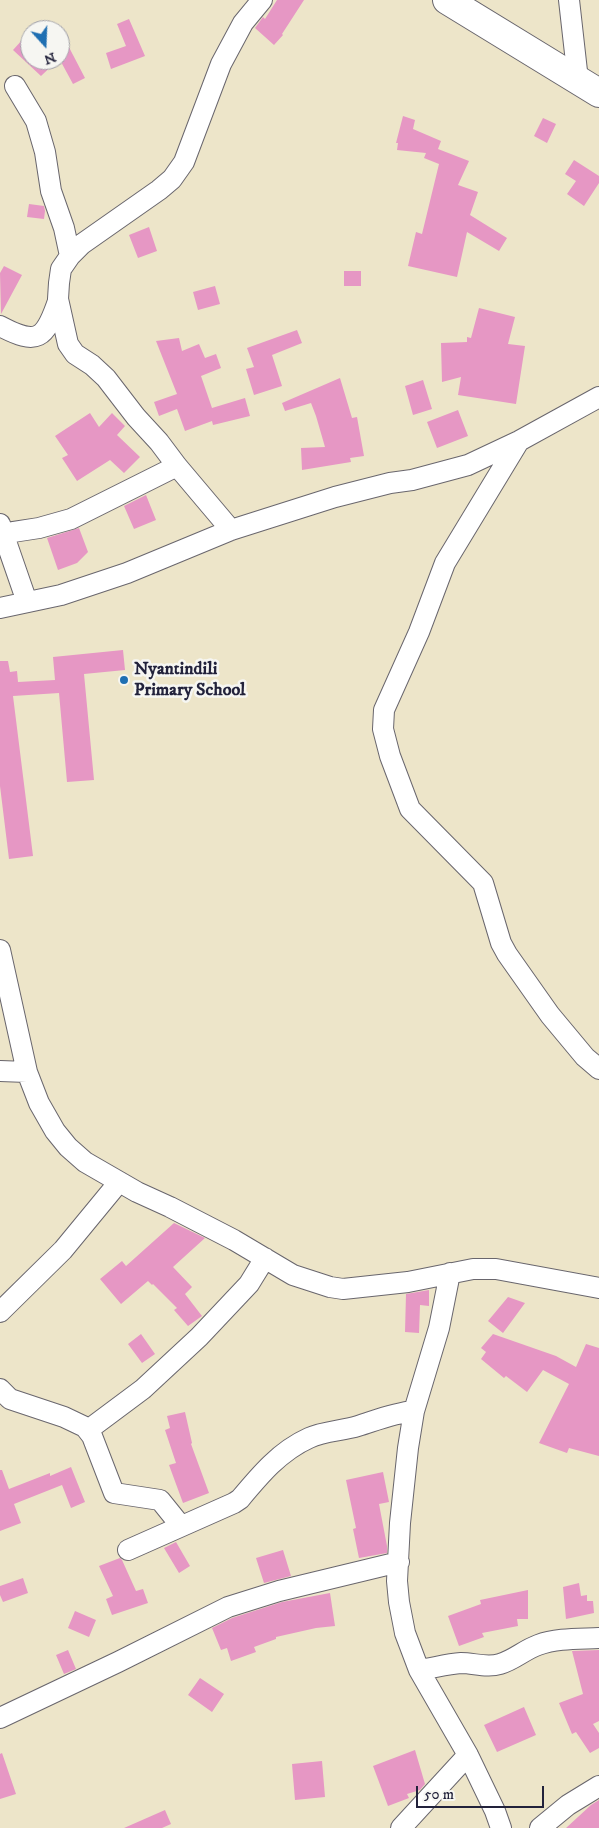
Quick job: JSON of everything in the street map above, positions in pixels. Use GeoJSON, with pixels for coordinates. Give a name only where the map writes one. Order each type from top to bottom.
{"type":"FeatureCollection","features":[{"type":"Feature","properties":{"kind":"main road"},"geometry":{"type":"LineString","coordinates":[[447,0],[588,86]]}},
{"type":"Feature","properties":{"kind":"street"},"geometry":{"type":"LineString","coordinates":[[0,326],[20,336],[32,337],[41,334],[50,324],[58,299],[61,269],[70,256],[98,231],[159,190],[176,173],[184,162],[221,64],[243,22],[262,0]]}},
{"type":"Feature","properties":{"kind":"street"},"geometry":{"type":"LineString","coordinates":[[569,0],[588,86]]}},
{"type":"Feature","properties":{"kind":"street"},"geometry":{"type":"LineString","coordinates":[[16,86],[36,121],[51,191],[64,228],[70,256]]}},
{"type":"Feature","properties":{"kind":"street"},"geometry":{"type":"LineString","coordinates":[[58,299],[68,344],[75,354],[92,365],[106,378],[136,417],[159,442],[231,530]]}},
{"type":"Feature","properties":{"kind":"street"},"geometry":{"type":"LineString","coordinates":[[0,608],[61,594],[127,573],[231,530],[335,497],[468,465],[519,442],[599,397]]}},
{"type":"Feature","properties":{"kind":"street"},"geometry":{"type":"LineString","coordinates":[[519,442],[445,563],[419,632],[384,710],[383,728],[390,756],[410,809],[483,884],[501,943],[507,954],[550,1015],[585,1057],[599,1069]]}},
{"type":"Feature","properties":{"kind":"street"},"geometry":{"type":"LineString","coordinates":[[26,602],[1,531],[39,528],[71,518],[177,466]]}},
{"type":"Feature","properties":{"kind":"street"},"geometry":{"type":"LineString","coordinates":[[0,950],[27,1072],[43,1110],[55,1131],[68,1147],[85,1162],[119,1182],[234,1240],[294,1275],[330,1287],[343,1289],[408,1282],[473,1269],[496,1269],[599,1288]]}},
{"type":"Feature","properties":{"kind":"street"},"geometry":{"type":"LineString","coordinates":[[0,1071],[27,1072]]}},
{"type":"Feature","properties":{"kind":"street"},"geometry":{"type":"LineString","coordinates":[[0,1312],[63,1250],[119,1182]]}},
{"type":"Feature","properties":{"kind":"street"},"geometry":{"type":"LineString","coordinates":[[88,1430],[143,1389],[199,1337],[249,1284],[265,1258]]}},
{"type":"Feature","properties":{"kind":"street"},"geometry":{"type":"LineString","coordinates":[[450,1273],[439,1328],[414,1411],[402,1494],[397,1581],[401,1618],[408,1644],[419,1670],[468,1755],[495,1811],[501,1828]]}},
{"type":"Feature","properties":{"kind":"street"},"geometry":{"type":"LineString","coordinates":[[0,1388],[10,1399],[79,1423],[88,1430],[114,1493],[160,1500],[181,1526]]}},
{"type":"Feature","properties":{"kind":"street"},"geometry":{"type":"LineString","coordinates":[[128,1550],[224,1508],[240,1499],[271,1463],[310,1438],[356,1427],[395,1414],[414,1411]]}},
{"type":"Feature","properties":{"kind":"street"},"geometry":{"type":"LineString","coordinates":[[0,1718],[228,1607],[279,1591],[399,1562]]}},
{"type":"Feature","properties":{"kind":"street"},"geometry":{"type":"LineString","coordinates":[[419,1670],[459,1663],[476,1665],[500,1664],[546,1642],[599,1638]]}},
{"type":"Feature","properties":{"kind":"street"},"geometry":{"type":"LineString","coordinates":[[401,1828],[468,1755]]}},
{"type":"Feature","properties":{"kind":"street"},"geometry":{"type":"LineString","coordinates":[[540,1828],[568,1805],[599,1786]]}},
{"type":"Feature","properties":{"kind":"building"},"geometry":{"type":"Polygon","coordinates":[[[277,0],[304,0],[283,35],[274,45],[255,28],[263,17],[265,19],[277,0]]]}},
{"type":"Feature","properties":{"kind":"building"},"geometry":{"type":"Polygon","coordinates":[[[129,19],[145,56],[111,69],[106,53],[126,46],[117,24],[129,19]]]}},
{"type":"Feature","properties":{"kind":"building"},"geometry":{"type":"Polygon","coordinates":[[[20,42],[20,56],[13,50],[20,42]]]}},
{"type":"Feature","properties":{"kind":"building"},"geometry":{"type":"Polygon","coordinates":[[[70,49],[85,78],[73,84],[65,70],[70,70],[70,49]]]}},
{"type":"Feature","properties":{"kind":"building"},"geometry":{"type":"Polygon","coordinates":[[[35,70],[47,70],[41,76],[35,70]]]}},
{"type":"Feature","properties":{"kind":"building"},"geometry":{"type":"Polygon","coordinates":[[[403,116],[415,120],[413,129],[441,141],[438,149],[469,161],[458,185],[478,192],[470,215],[507,238],[499,251],[467,232],[457,277],[408,266],[416,232],[422,234],[439,164],[424,158],[426,153],[397,150],[398,143],[396,143],[403,116]]]}},
{"type":"Feature","properties":{"kind":"building"},"geometry":{"type":"Polygon","coordinates":[[[543,118],[556,124],[547,143],[534,136],[543,118]]]}},
{"type":"Feature","properties":{"kind":"building"},"geometry":{"type":"Polygon","coordinates":[[[574,160],[599,176],[599,183],[584,206],[567,194],[576,181],[565,174],[574,160]]]}},
{"type":"Feature","properties":{"kind":"building"},"geometry":{"type":"Polygon","coordinates":[[[29,204],[44,206],[44,219],[27,217],[29,204]]]}},
{"type":"Feature","properties":{"kind":"building"},"geometry":{"type":"Polygon","coordinates":[[[149,227],[157,251],[138,258],[129,235],[149,227]]]}},
{"type":"Feature","properties":{"kind":"building"},"geometry":{"type":"Polygon","coordinates":[[[4,266],[22,275],[1,314],[0,273],[4,266]]]}},
{"type":"Feature","properties":{"kind":"building"},"geometry":{"type":"Polygon","coordinates":[[[344,271],[361,271],[361,286],[344,286],[344,271]]]}},
{"type":"Feature","properties":{"kind":"building"},"geometry":{"type":"Polygon","coordinates":[[[215,286],[220,304],[198,310],[193,292],[215,286]]]}},
{"type":"Feature","properties":{"kind":"building"},"geometry":{"type":"Polygon","coordinates":[[[479,308],[515,317],[508,344],[525,346],[516,404],[458,395],[461,377],[442,382],[441,343],[467,342],[467,337],[471,338],[479,308]]]}},
{"type":"Feature","properties":{"kind":"building"},"geometry":{"type":"Polygon","coordinates":[[[297,330],[302,343],[272,355],[282,386],[254,395],[246,369],[254,367],[247,348],[297,330]]]}},
{"type":"Feature","properties":{"kind":"building"},"geometry":{"type":"Polygon","coordinates":[[[179,338],[182,351],[199,344],[205,358],[216,354],[221,368],[201,376],[212,408],[245,398],[250,416],[213,425],[212,421],[185,431],[177,409],[159,416],[154,402],[177,394],[156,341],[179,338]]]}},
{"type":"Feature","properties":{"kind":"building"},"geometry":{"type":"Polygon","coordinates":[[[340,378],[352,418],[357,417],[364,456],[350,458],[351,462],[302,470],[301,448],[325,447],[316,416],[311,403],[285,411],[282,403],[340,378]]]}},
{"type":"Feature","properties":{"kind":"building"},"geometry":{"type":"Polygon","coordinates":[[[423,380],[432,409],[413,415],[405,386],[423,380]]]}},
{"type":"Feature","properties":{"kind":"building"},"geometry":{"type":"Polygon","coordinates":[[[458,410],[468,436],[437,448],[427,422],[458,410]]]}},
{"type":"Feature","properties":{"kind":"building"},"geometry":{"type":"Polygon","coordinates":[[[90,413],[99,427],[112,413],[125,426],[117,435],[140,457],[124,473],[110,460],[77,481],[62,458],[68,455],[55,436],[90,413]]]}},
{"type":"Feature","properties":{"kind":"building"},"geometry":{"type":"Polygon","coordinates":[[[146,495],[156,520],[134,529],[124,506],[146,495]]]}},
{"type":"Feature","properties":{"kind":"building"},"geometry":{"type":"Polygon","coordinates":[[[79,528],[88,552],[77,563],[58,570],[47,538],[79,528]]]}},
{"type":"Feature","properties":{"kind":"building"},"geometry":{"type":"Polygon","coordinates":[[[123,650],[125,670],[84,674],[94,780],[67,782],[59,693],[13,696],[33,856],[9,859],[0,786],[0,661],[8,661],[10,672],[17,671],[18,682],[55,680],[53,657],[123,650]]]}},
{"type":"Feature","properties":{"kind":"building"},"geometry":{"type":"Polygon","coordinates":[[[174,1223],[205,1238],[173,1267],[192,1287],[185,1294],[202,1316],[188,1326],[174,1310],[177,1308],[148,1281],[121,1304],[100,1279],[122,1261],[126,1266],[174,1223]]]}},
{"type":"Feature","properties":{"kind":"building"},"geometry":{"type":"Polygon","coordinates":[[[429,1290],[429,1306],[420,1305],[419,1333],[405,1332],[406,1294],[429,1290]]]}},
{"type":"Feature","properties":{"kind":"building"},"geometry":{"type":"Polygon","coordinates":[[[508,1297],[525,1303],[503,1333],[488,1321],[508,1297]]]}},
{"type":"Feature","properties":{"kind":"building"},"geometry":{"type":"Polygon","coordinates":[[[141,1334],[155,1354],[142,1363],[128,1344],[141,1334]]]}},
{"type":"Feature","properties":{"kind":"building"},"geometry":{"type":"Polygon","coordinates":[[[493,1334],[556,1356],[576,1367],[586,1344],[599,1348],[599,1456],[569,1448],[567,1453],[539,1443],[569,1384],[543,1370],[527,1392],[506,1376],[504,1378],[481,1359],[486,1352],[481,1348],[493,1334]]]}},
{"type":"Feature","properties":{"kind":"building"},"geometry":{"type":"Polygon","coordinates":[[[185,1412],[191,1444],[209,1493],[183,1503],[169,1465],[176,1463],[165,1430],[170,1428],[167,1416],[185,1412]]]}},
{"type":"Feature","properties":{"kind":"building"},"geometry":{"type":"Polygon","coordinates":[[[71,1467],[85,1502],[71,1508],[62,1485],[14,1504],[21,1523],[0,1531],[0,1470],[2,1470],[9,1489],[71,1467]]]}},
{"type":"Feature","properties":{"kind":"building"},"geometry":{"type":"Polygon","coordinates":[[[383,1472],[389,1502],[379,1504],[387,1553],[359,1558],[353,1529],[356,1528],[346,1480],[383,1472]]]}},
{"type":"Feature","properties":{"kind":"building"},"geometry":{"type":"Polygon","coordinates":[[[176,1542],[190,1566],[179,1573],[164,1548],[176,1542]]]}},
{"type":"Feature","properties":{"kind":"building"},"geometry":{"type":"Polygon","coordinates":[[[283,1550],[291,1576],[264,1583],[256,1558],[283,1550]]]}},
{"type":"Feature","properties":{"kind":"building"},"geometry":{"type":"Polygon","coordinates":[[[120,1558],[136,1591],[143,1589],[148,1603],[112,1615],[106,1599],[113,1596],[99,1566],[120,1558]]]}},
{"type":"Feature","properties":{"kind":"building"},"geometry":{"type":"Polygon","coordinates":[[[23,1578],[28,1593],[3,1602],[0,1595],[0,1586],[23,1578]]]}},
{"type":"Feature","properties":{"kind":"building"},"geometry":{"type":"Polygon","coordinates":[[[579,1583],[581,1596],[587,1595],[587,1601],[593,1601],[594,1613],[566,1619],[563,1587],[579,1583]]]}},
{"type":"Feature","properties":{"kind":"building"},"geometry":{"type":"Polygon","coordinates":[[[528,1590],[528,1619],[517,1619],[518,1626],[482,1633],[484,1637],[459,1646],[448,1616],[481,1604],[480,1600],[528,1590]]]}},
{"type":"Feature","properties":{"kind":"building"},"geometry":{"type":"Polygon","coordinates":[[[330,1593],[335,1626],[316,1628],[276,1637],[276,1639],[254,1647],[256,1652],[231,1661],[227,1648],[221,1650],[212,1628],[232,1618],[282,1602],[330,1593]]]}},
{"type":"Feature","properties":{"kind":"building"},"geometry":{"type":"Polygon","coordinates":[[[75,1611],[96,1620],[89,1637],[68,1628],[75,1611]]]}},
{"type":"Feature","properties":{"kind":"building"},"geometry":{"type":"Polygon","coordinates":[[[68,1650],[76,1669],[64,1674],[56,1655],[68,1650]]]}},
{"type":"Feature","properties":{"kind":"building"},"geometry":{"type":"Polygon","coordinates":[[[599,1650],[599,1721],[593,1724],[599,1733],[599,1748],[590,1753],[576,1732],[572,1734],[559,1703],[583,1694],[572,1651],[599,1650]]]}},
{"type":"Feature","properties":{"kind":"building"},"geometry":{"type":"Polygon","coordinates":[[[200,1678],[224,1694],[212,1712],[188,1695],[200,1678]]]}},
{"type":"Feature","properties":{"kind":"building"},"geometry":{"type":"Polygon","coordinates":[[[524,1707],[536,1735],[497,1752],[484,1725],[524,1707]]]}},
{"type":"Feature","properties":{"kind":"building"},"geometry":{"type":"Polygon","coordinates":[[[415,1750],[425,1784],[420,1790],[407,1794],[409,1798],[388,1806],[373,1766],[415,1750]]]}},
{"type":"Feature","properties":{"kind":"building"},"geometry":{"type":"Polygon","coordinates":[[[2,1753],[16,1794],[0,1799],[0,1754],[2,1753]]]}},
{"type":"Feature","properties":{"kind":"building"},"geometry":{"type":"Polygon","coordinates":[[[322,1761],[325,1797],[295,1800],[292,1764],[322,1761]]]}},
{"type":"Feature","properties":{"kind":"building"},"geometry":{"type":"Polygon","coordinates":[[[599,1800],[599,1828],[566,1828],[591,1805],[599,1800]]]}},
{"type":"Feature","properties":{"kind":"building"},"geometry":{"type":"Polygon","coordinates":[[[165,1810],[171,1824],[162,1828],[124,1828],[165,1810]]]}},
{"type":"Feature","properties":{"kind":"place","name":"Nyantindili Primary School"},"geometry":{"type":"Point","coordinates":[124,680]}}]}
